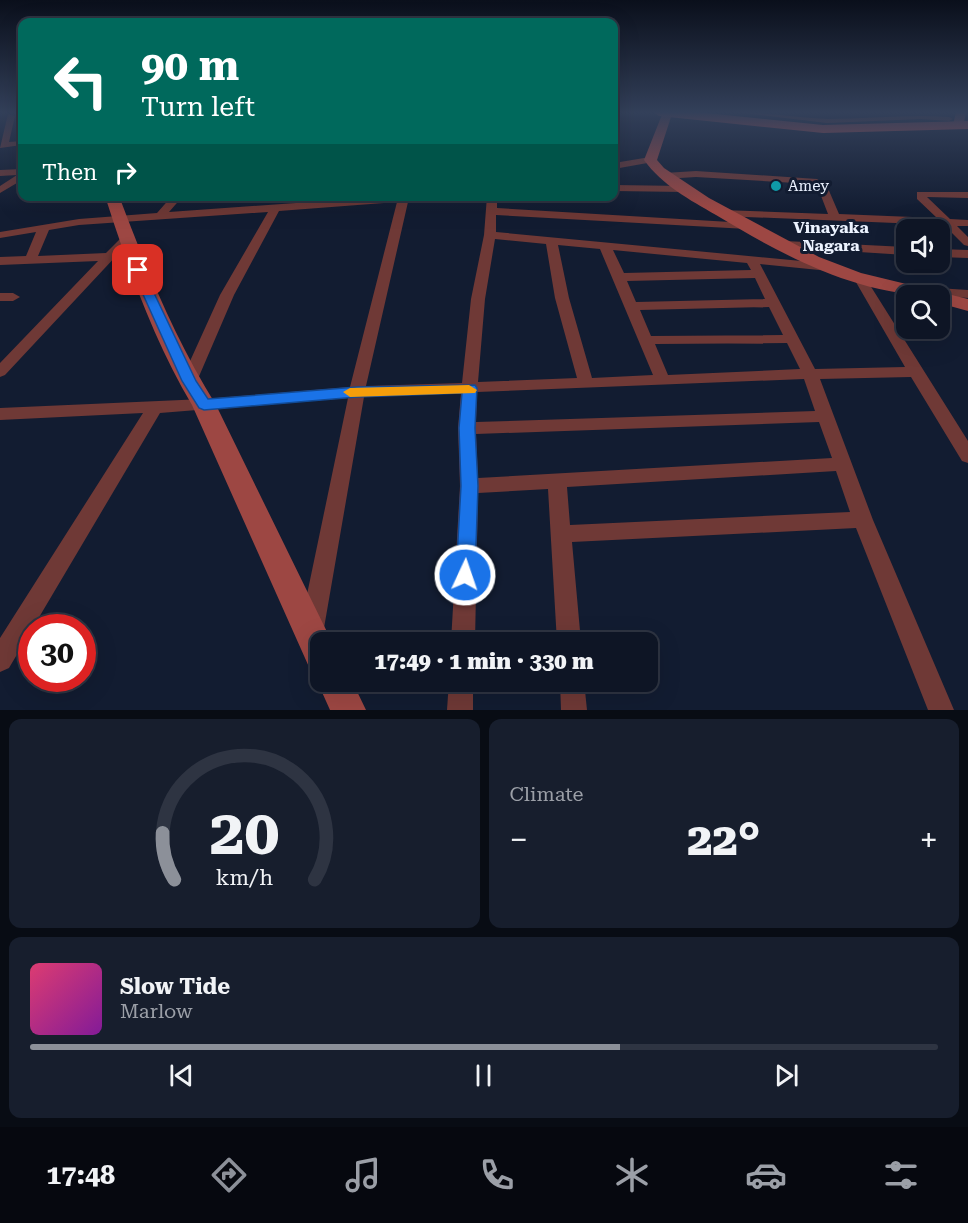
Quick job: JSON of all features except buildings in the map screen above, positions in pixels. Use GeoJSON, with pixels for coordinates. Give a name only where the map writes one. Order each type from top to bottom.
{"type":"FeatureCollection","features":[{"type":"Feature","properties":{"kind":"street"},"geometry":{"type":"LineString","coordinates":[[650,160],[654,145]]}},
{"type":"Feature","properties":{"kind":"street"},"geometry":{"type":"LineString","coordinates":[[618,165],[650,160]]}},
{"type":"Feature","properties":{"kind":"street"},"geometry":{"type":"LineString","coordinates":[[650,160],[664,176],[747,226],[829,267],[896,286]]}},
{"type":"Feature","properties":{"kind":"street"},"geometry":{"type":"LineString","coordinates":[[0,173],[18,174]]}},
{"type":"Feature","properties":{"kind":"street"},"geometry":{"type":"LineString","coordinates":[[664,176],[706,175],[814,181],[822,186],[835,218]]}},
{"type":"Feature","properties":{"kind":"street"},"geometry":{"type":"LineString","coordinates":[[0,191],[18,177]]}},
{"type":"Feature","properties":{"kind":"street"},"geometry":{"type":"LineString","coordinates":[[618,188],[684,189]]}},
{"type":"Feature","properties":{"kind":"street"},"geometry":{"type":"LineString","coordinates":[[0,191],[18,190]]}},
{"type":"Feature","properties":{"kind":"street"},"geometry":{"type":"LineString","coordinates":[[943,219],[921,197],[921,194],[968,195]]}},
{"type":"Feature","properties":{"kind":"street"},"geometry":{"type":"LineString","coordinates":[[114,201],[122,229],[189,381],[204,405],[310,632]]}},
{"type":"Feature","properties":{"kind":"street"},"geometry":{"type":"LineString","coordinates":[[160,216],[174,201]]}},
{"type":"Feature","properties":{"kind":"street"},"geometry":{"type":"LineString","coordinates":[[0,235],[44,228],[122,229],[160,216],[403,201],[357,392],[318,632]]}},
{"type":"Feature","properties":{"kind":"street"},"geometry":{"type":"LineString","coordinates":[[463,632],[470,486],[467,428],[478,299],[490,235],[492,201]]}},
{"type":"Feature","properties":{"kind":"street"},"geometry":{"type":"LineString","coordinates":[[189,381],[226,295],[275,208]]}},
{"type":"Feature","properties":{"kind":"street"},"geometry":{"type":"LineString","coordinates":[[491,211],[747,226]]}},
{"type":"Feature","properties":{"kind":"street"},"geometry":{"type":"LineString","coordinates":[[722,213],[896,220]]}},
{"type":"Feature","properties":{"kind":"street"},"geometry":{"type":"LineString","coordinates":[[950,222],[968,223]]}},
{"type":"Feature","properties":{"kind":"street"},"geometry":{"type":"LineString","coordinates":[[950,226],[968,243]]}},
{"type":"Feature","properties":{"kind":"street"},"geometry":{"type":"LineString","coordinates":[[31,259],[44,228]]}},
{"type":"Feature","properties":{"kind":"street"},"geometry":{"type":"LineString","coordinates":[[0,372],[108,257],[122,229]]}},
{"type":"Feature","properties":{"kind":"street"},"geometry":{"type":"LineString","coordinates":[[490,235],[829,267]]}},
{"type":"Feature","properties":{"kind":"street"},"geometry":{"type":"LineString","coordinates":[[551,241],[562,298],[586,383]]}},
{"type":"Feature","properties":{"kind":"street"},"geometry":{"type":"LineString","coordinates":[[785,245],[896,251]]}},
{"type":"Feature","properties":{"kind":"street"},"geometry":{"type":"LineString","coordinates":[[605,246],[663,380]]}},
{"type":"Feature","properties":{"kind":"street"},"geometry":{"type":"LineString","coordinates":[[950,253],[968,254]]}},
{"type":"Feature","properties":{"kind":"street"},"geometry":{"type":"LineString","coordinates":[[0,261],[108,257]]}},
{"type":"Feature","properties":{"kind":"street"},"geometry":{"type":"LineString","coordinates":[[752,260],[810,374],[863,520],[940,710]]}},
{"type":"Feature","properties":{"kind":"street"},"geometry":{"type":"LineString","coordinates":[[619,277],[759,274]]}},
{"type":"Feature","properties":{"kind":"street"},"geometry":{"type":"LineString","coordinates":[[859,277],[968,456]]}},
{"type":"Feature","properties":{"kind":"street"},"geometry":{"type":"LineString","coordinates":[[950,293],[968,294]]}},
{"type":"Feature","properties":{"kind":"street"},"geometry":{"type":"LineString","coordinates":[[950,300],[968,305]]}},
{"type":"Feature","properties":{"kind":"street"},"geometry":{"type":"LineString","coordinates":[[632,306],[774,303]]}},
{"type":"Feature","properties":{"kind":"street"},"geometry":{"type":"LineString","coordinates":[[647,340],[793,339]]}},
{"type":"Feature","properties":{"kind":"street"},"geometry":{"type":"LineString","coordinates":[[0,414],[204,405],[357,392],[916,372]]}},
{"type":"Feature","properties":{"kind":"street"},"geometry":{"type":"LineString","coordinates":[[0,660],[155,407]]}},
{"type":"Feature","properties":{"kind":"street"},"geometry":{"type":"LineString","coordinates":[[467,428],[825,416]]}},
{"type":"Feature","properties":{"kind":"street"},"geometry":{"type":"LineString","coordinates":[[470,486],[843,464]]}},
{"type":"Feature","properties":{"kind":"street"},"geometry":{"type":"LineString","coordinates":[[557,480],[568,632]]}},
{"type":"Feature","properties":{"kind":"street"},"geometry":{"type":"LineString","coordinates":[[560,534],[863,520]]}},
{"type":"Feature","properties":{"kind":"street"},"geometry":{"type":"LineString","coordinates":[[339,692],[348,710]]}},
{"type":"Feature","properties":{"kind":"street"},"geometry":{"type":"LineString","coordinates":[[460,710],[461,692]]}},
{"type":"Feature","properties":{"kind":"street"},"geometry":{"type":"LineString","coordinates":[[573,692],[574,710]]}},
{"type":"Feature","properties":{"kind":"slow traffic"},"geometry":{"type":"LineString","coordinates":[[350,392],[470,388],[469,390]]}},
{"type":"Feature","properties":{"kind":"place","name":"Amey"},"geometry":{"type":"Point","coordinates":[776,186]}},
{"type":"Feature","properties":{"kind":"district","name":"Vinayaka Nagara"},"geometry":{"type":"Point","coordinates":[831,236]}},
{"type":"Feature","properties":{"kind":"route"},"geometry":{"type":"LineString","coordinates":[[138,270],[189,381],[204,405],[357,392],[470,388],[467,428],[470,486],[465,575]]}}]}
